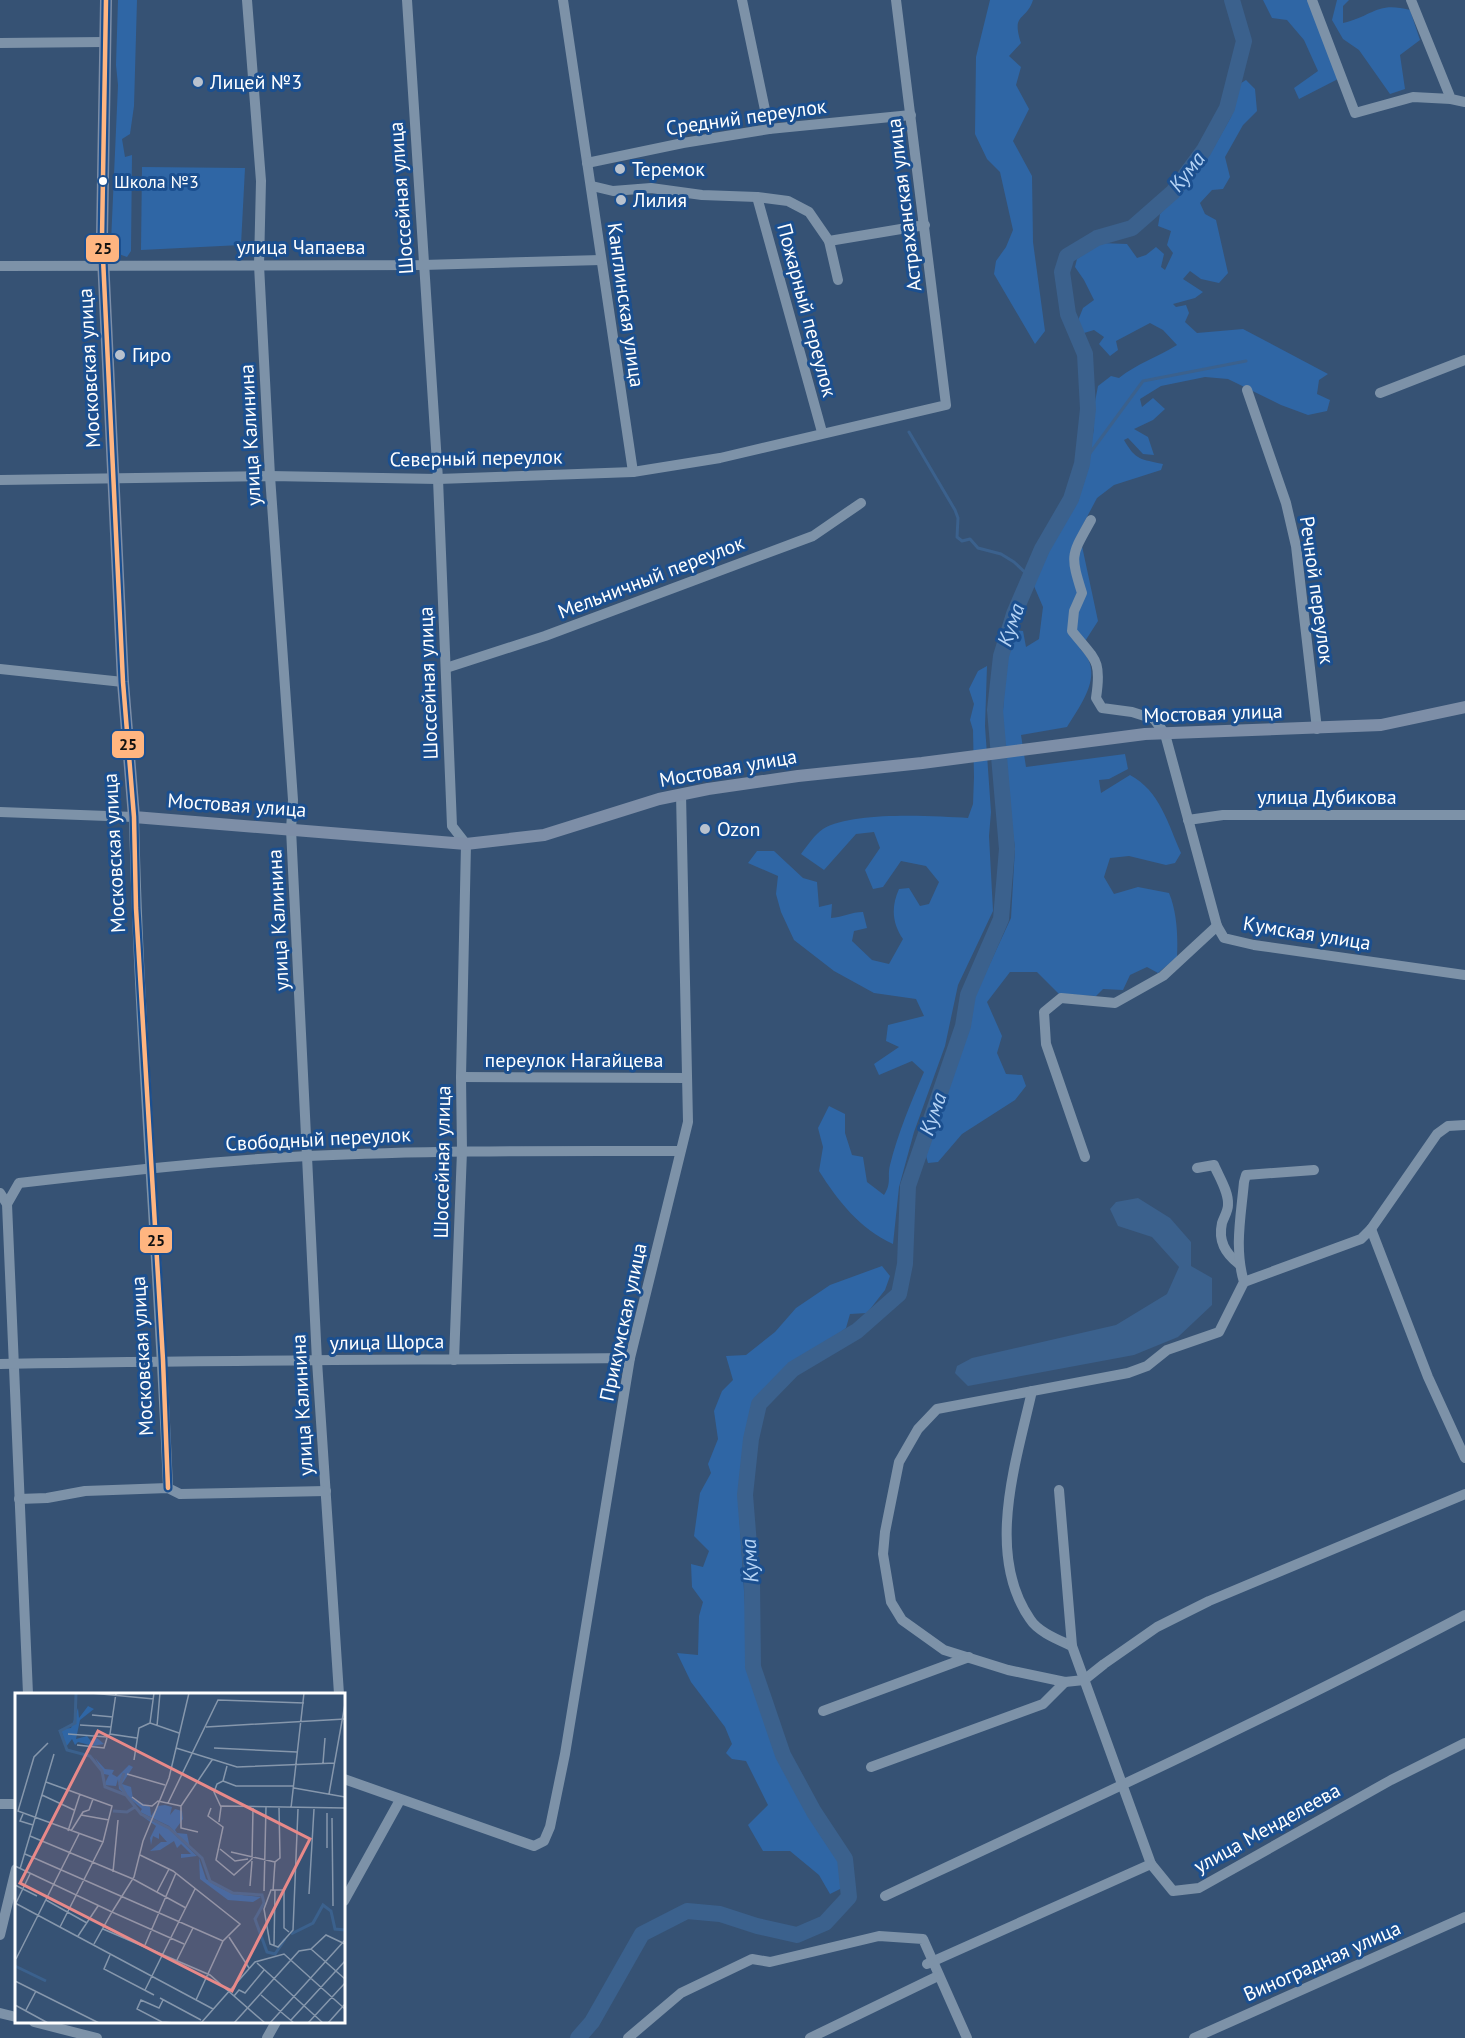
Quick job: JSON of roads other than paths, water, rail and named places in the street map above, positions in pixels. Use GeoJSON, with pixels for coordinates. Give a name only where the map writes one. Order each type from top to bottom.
{"type":"FeatureCollection","features":[{"type":"Feature","properties":{"kind":"main road","name":"Московская улица"},"geometry":{"type":"LineString","coordinates":[[106,0],[104,266],[123,682],[134,817]]}},
{"type":"Feature","properties":{"kind":"main road","name":"Мостовая улица"},"geometry":{"type":"LineString","coordinates":[[134,817],[466,844],[544,835],[681,794],[798,776],[922,763],[1145,734],[1381,725],[1465,706]]}},
{"type":"Feature","properties":{"kind":"street","name":"улица Калинина"},"geometry":{"type":"LineString","coordinates":[[247,0],[261,181],[259,265],[270,476],[293,800],[291,829],[317,1361],[339,1693]]}},
{"type":"Feature","properties":{"kind":"street","name":"Шоссейная улица"},"geometry":{"type":"LineString","coordinates":[[407,0],[438,479],[452,826],[466,844],[461,1077],[462,1151],[454,1360]]}},
{"type":"Feature","properties":{"kind":"street","name":"Канглинская улица"},"geometry":{"type":"LineString","coordinates":[[563,0],[633,472]]}},
{"type":"Feature","properties":{"kind":"street"},"geometry":{"type":"LineString","coordinates":[[742,0],[769,129]]}},
{"type":"Feature","properties":{"kind":"street","name":"Астраханская улица"},"geometry":{"type":"LineString","coordinates":[[896,0],[946,405]]}},
{"type":"Feature","properties":{"kind":"street"},"geometry":{"type":"LineString","coordinates":[[1312,0],[1355,112],[1413,97],[1465,102]]}},
{"type":"Feature","properties":{"kind":"street"},"geometry":{"type":"LineString","coordinates":[[1411,0],[1451,99]]}},
{"type":"Feature","properties":{"kind":"street"},"geometry":{"type":"LineString","coordinates":[[0,43],[104,42]]}},
{"type":"Feature","properties":{"kind":"street","name":"Средний переулок"},"geometry":{"type":"LineString","coordinates":[[587,164],[683,143],[769,129],[911,115]]}},
{"type":"Feature","properties":{"kind":"street"},"geometry":{"type":"LineString","coordinates":[[592,186],[613,191],[651,188],[702,195],[757,197],[788,201],[809,212],[829,241],[838,280]]}},
{"type":"Feature","properties":{"kind":"street","name":"Пожарный переулок"},"geometry":{"type":"LineString","coordinates":[[757,197],[822,432]]}},
{"type":"Feature","properties":{"kind":"street"},"geometry":{"type":"LineString","coordinates":[[829,241],[925,225]]}},
{"type":"Feature","properties":{"kind":"street","name":"улица Чапаева"},"geometry":{"type":"LineString","coordinates":[[0,266],[423,265],[601,260]]}},
{"type":"Feature","properties":{"kind":"street"},"geometry":{"type":"LineString","coordinates":[[1380,393],[1465,360]]}},
{"type":"Feature","properties":{"kind":"street","name":"Речной переулок"},"geometry":{"type":"LineString","coordinates":[[1247,390],[1286,503],[1296,546],[1317,729]]}},
{"type":"Feature","properties":{"kind":"street","name":"Северный переулок"},"geometry":{"type":"LineString","coordinates":[[0,480],[270,476],[438,479],[633,472],[720,458],[822,432],[946,405]]}},
{"type":"Feature","properties":{"kind":"street","name":"Мельничный переулок"},"geometry":{"type":"LineString","coordinates":[[446,668],[546,636],[813,536],[861,503]]}},
{"type":"Feature","properties":{"kind":"street"},"geometry":{"type":"LineString","coordinates":[[1091,520],[1074,552],[1073,565],[1082,593],[1074,611],[1072,631],[1095,658],[1099,676],[1096,699],[1102,708],[1154,718],[1165,734],[1217,926]]}},
{"type":"Feature","properties":{"kind":"street"},"geometry":{"type":"LineString","coordinates":[[0,669],[123,682]]}},
{"type":"Feature","properties":{"kind":"street","name":"Прикумская улица"},"geometry":{"type":"LineString","coordinates":[[400,1800],[534,1846],[544,1841],[550,1827],[565,1754],[630,1358],[687,1122],[681,794]]}},
{"type":"Feature","properties":{"kind":"street","name":"Мостовая улица"},"geometry":{"type":"LineString","coordinates":[[0,812],[134,817]]}},
{"type":"Feature","properties":{"kind":"street","name":"улица Дубикова"},"geometry":{"type":"LineString","coordinates":[[1188,820],[1223,815],[1465,815]]}},
{"type":"Feature","properties":{"kind":"street","name":"Московская улица"},"geometry":{"type":"LineString","coordinates":[[134,817],[136,908],[163,1360],[168,1488]]}},
{"type":"Feature","properties":{"kind":"street","name":"Кумская улица"},"geometry":{"type":"LineString","coordinates":[[1085,1157],[1046,1044],[1044,1012],[1061,998],[1115,1003],[1163,976],[1217,926],[1224,938],[1254,945],[1465,975]]}},
{"type":"Feature","properties":{"kind":"street","name":"переулок Нагайцева"},"geometry":{"type":"LineString","coordinates":[[461,1077],[687,1078]]}},
{"type":"Feature","properties":{"kind":"street"},"geometry":{"type":"LineString","coordinates":[[1244,1282],[1361,1239],[1371,1229],[1437,1134],[1448,1126],[1465,1125]]}},
{"type":"Feature","properties":{"kind":"street","name":"Свободный переулок"},"geometry":{"type":"LineString","coordinates":[[7,1204],[19,1183],[151,1167],[308,1156],[462,1151],[680,1151]]}},
{"type":"Feature","properties":{"kind":"street"},"geometry":{"type":"LineString","coordinates":[[1197,1168],[1214,1166],[1226,1192],[1228,1206],[1222,1225],[1223,1241],[1226,1254],[1239,1264]]}},
{"type":"Feature","properties":{"kind":"street"},"geometry":{"type":"LineString","coordinates":[[1314,1170],[1246,1175],[1238,1242],[1239,1264],[1244,1282],[1219,1332],[1167,1350],[1147,1366],[1128,1373],[937,1409],[918,1429],[899,1462],[885,1532],[884,1554],[891,1602],[902,1620],[944,1650],[1008,1670],[1065,1682],[1084,1680],[1157,1627],[1209,1601],[1465,1494]]}},
{"type":"Feature","properties":{"kind":"street"},"geometry":{"type":"LineString","coordinates":[[0,1193],[7,1204],[28,1693]]}},
{"type":"Feature","properties":{"kind":"street"},"geometry":{"type":"LineString","coordinates":[[1371,1229],[1428,1377],[1465,1458]]}},
{"type":"Feature","properties":{"kind":"street","name":"улица Щорса"},"geometry":{"type":"LineString","coordinates":[[0,1364],[163,1360],[630,1358]]}},
{"type":"Feature","properties":{"kind":"street"},"geometry":{"type":"LineString","coordinates":[[1032,1391],[1009,1497],[1007,1557],[1012,1583],[1030,1621],[1072,1646]]}},
{"type":"Feature","properties":{"kind":"street"},"geometry":{"type":"LineString","coordinates":[[19,1499],[47,1498],[86,1491],[168,1488],[180,1494],[326,1491]]}},
{"type":"Feature","properties":{"kind":"street"},"geometry":{"type":"LineString","coordinates":[[930,1962],[1151,1864],[1072,1646],[1059,1490]]}},
{"type":"Feature","properties":{"kind":"street"},"geometry":{"type":"LineString","coordinates":[[885,1896],[1123,1786],[1394,1653],[1465,1615]]}},
{"type":"Feature","properties":{"kind":"street"},"geometry":{"type":"LineString","coordinates":[[823,1710],[969,1657]]}},
{"type":"Feature","properties":{"kind":"street"},"geometry":{"type":"LineString","coordinates":[[871,1767],[1043,1704],[1065,1682]]}},
{"type":"Feature","properties":{"kind":"street","name":"улица Менделеева"},"geometry":{"type":"LineString","coordinates":[[1151,1864],[1173,1891],[1199,1888],[1391,1780],[1465,1743]]}},
{"type":"Feature","properties":{"kind":"street"},"geometry":{"type":"LineString","coordinates":[[345,1779],[400,1800],[345,1899]]}},
{"type":"Feature","properties":{"kind":"street"},"geometry":{"type":"LineString","coordinates":[[0,1935],[15,1873]]}},
{"type":"Feature","properties":{"kind":"street","name":"Виноградная улица"},"geometry":{"type":"LineString","coordinates":[[1194,2038],[1465,1917]]}},
{"type":"Feature","properties":{"kind":"street"},"geometry":{"type":"LineString","coordinates":[[628,2038],[681,1993],[752,1959],[770,1962],[879,1936],[923,1939],[930,1962],[967,2038]]}},
{"type":"Feature","properties":{"kind":"street"},"geometry":{"type":"LineString","coordinates":[[810,2038],[938,1976]]}},
{"type":"Feature","properties":{"kind":"street"},"geometry":{"type":"LineString","coordinates":[[0,2013],[15,2017]]}},
{"type":"Feature","properties":{"kind":"street"},"geometry":{"type":"LineString","coordinates":[[38,2023],[97,2038]]}},
{"type":"Feature","properties":{"kind":"street"},"geometry":{"type":"LineString","coordinates":[[267,2038],[275,2023]]}},
{"type":"Feature","properties":{"kind":"waterway","name":"Кума"},"geometry":{"type":"LineString","coordinates":[[578,2038],[592,2022],[642,1934],[687,1911],[720,1914],[757,1926],[797,1935],[825,1923],[849,1897],[845,1859],[814,1812],[783,1755],[753,1667],[752,1582],[745,1495],[751,1439],[759,1404],[793,1369],[857,1331],[899,1294],[905,1264],[908,1186],[963,1026],[968,995],[1001,919],[1007,849],[995,710],[1001,656],[1014,614],[1042,549],[1071,499],[1082,464],[1088,409],[1085,354],[1068,314],[1062,272],[1067,256],[1097,238],[1132,228],[1173,192],[1204,150],[1227,108],[1244,41],[1232,0]]}},
{"type":"Feature","properties":{"kind":"waterway"},"geometry":{"type":"LineString","coordinates":[[1082,464],[1143,381],[1246,361]]}},
{"type":"Feature","properties":{"kind":"waterway"},"geometry":{"type":"LineString","coordinates":[[909,432],[955,510],[958,518],[957,537],[962,541],[970,539],[978,548],[1001,554],[1014,562],[1030,577]]}},
{"type":"Feature","properties":{"kind":"place","name":"Лицей №3"},"geometry":{"type":"Point","coordinates":[198,82]}},
{"type":"Feature","properties":{"kind":"place","name":"Теремок"},"geometry":{"type":"Point","coordinates":[620,169]}},
{"type":"Feature","properties":{"kind":"place","name":"Школа №3"},"geometry":{"type":"Point","coordinates":[103,181]}},
{"type":"Feature","properties":{"kind":"place","name":"Лилия"},"geometry":{"type":"Point","coordinates":[621,200]}},
{"type":"Feature","properties":{"kind":"place","name":"Гиро"},"geometry":{"type":"Point","coordinates":[120,355]}},
{"type":"Feature","properties":{"kind":"place","name":"Ozon"},"geometry":{"type":"Point","coordinates":[705,829]}}]}
